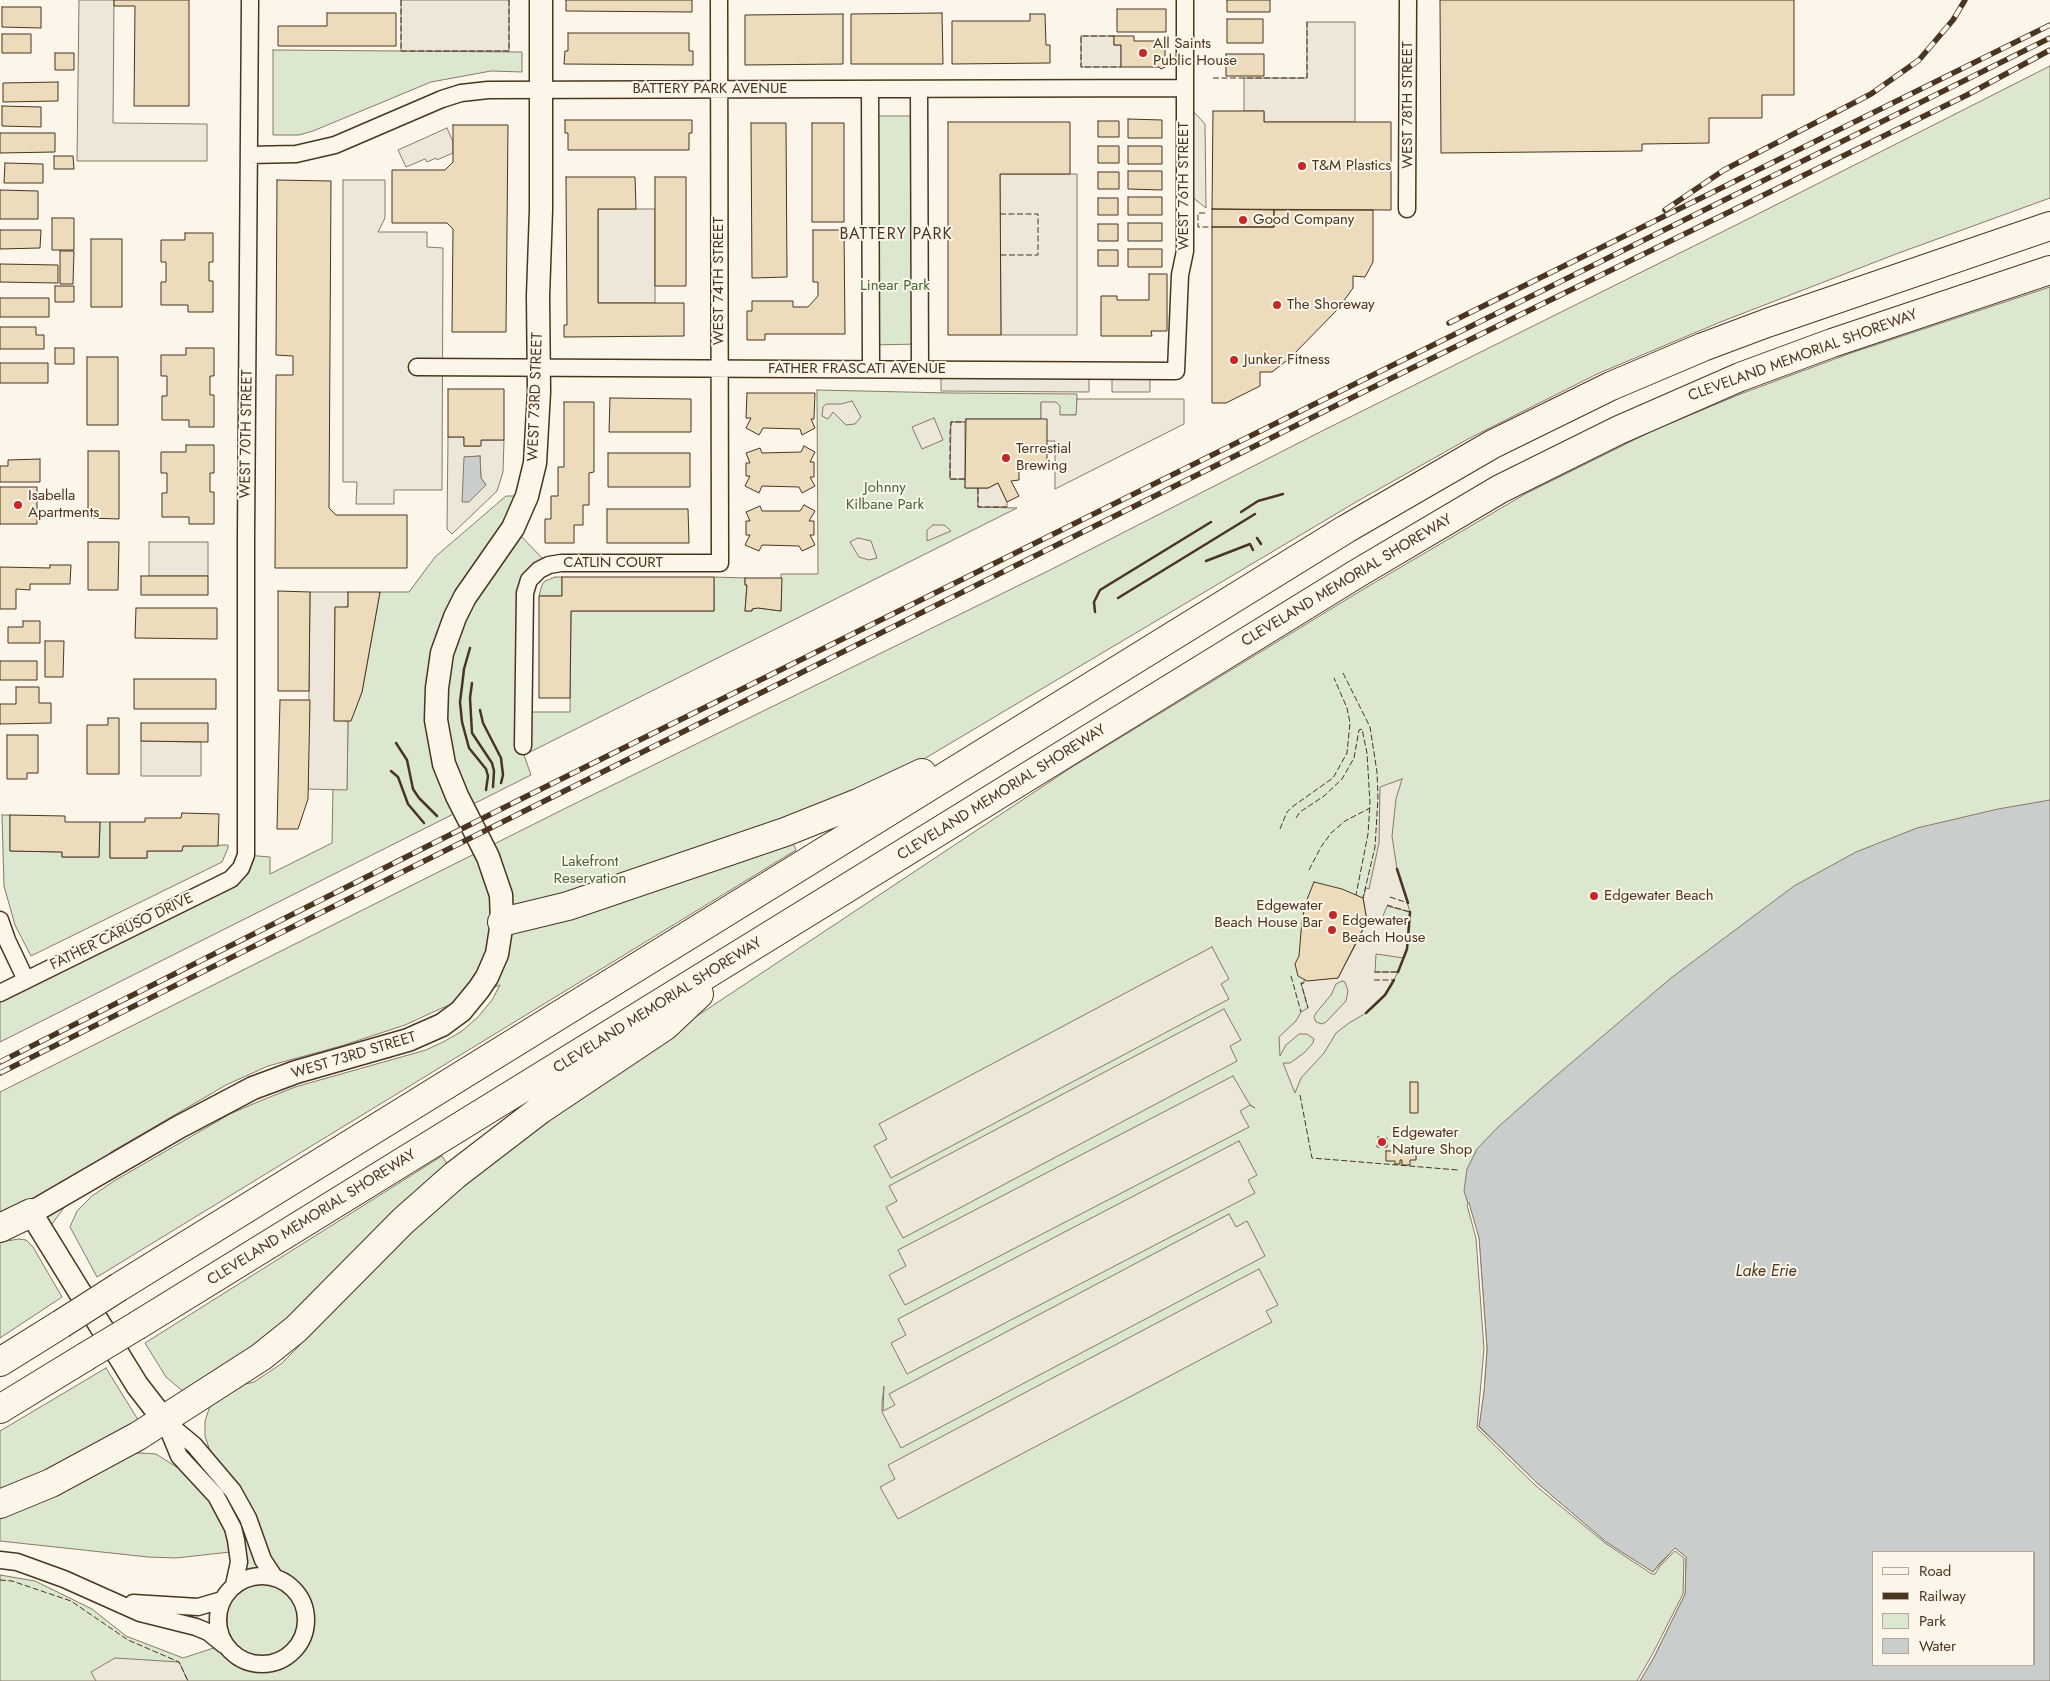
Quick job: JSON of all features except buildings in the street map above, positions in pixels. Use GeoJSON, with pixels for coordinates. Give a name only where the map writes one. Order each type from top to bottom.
{"type":"FeatureCollection","features":[{"type":"Feature","properties":{"kind":"highway"},"geometry":{"type":"LineString","coordinates":[[0,1362],[1041,717],[1404,494],[1493,444],[1642,372],[1759,326],[2050,226]]}},
{"type":"Feature","properties":{"kind":"highway","name":"CLEVELAND MEMORIAL SHOREWAY"},"geometry":{"type":"LineString","coordinates":[[0,1409],[746,952],[1378,561],[1493,494],[1559,459],[1680,402],[1770,365],[2050,270]]}},
{"type":"Feature","properties":{"kind":"highway"},"geometry":{"type":"LineString","coordinates":[[502,922],[568,906],[817,820],[858,803],[1041,717]]}},
{"type":"Feature","properties":{"kind":"highway"},"geometry":{"type":"LineString","coordinates":[[0,1504],[74,1472],[164,1420],[221,1384],[278,1344],[358,1268],[403,1221],[455,1176],[541,1109],[665,1026],[746,952]]}},
{"type":"Feature","properties":{"kind":"highway"},"geometry":{"type":"LineString","coordinates":[[0,1228],[31,1213]]}},
{"type":"Feature","properties":{"kind":"street","name":"WEST 70TH STREET"},"geometry":{"type":"LineString","coordinates":[[242,868],[246,855],[250,0]]}},
{"type":"Feature","properties":{"kind":"street","name":"WEST 73RD STREET"},"geometry":{"type":"LineString","coordinates":[[31,1213],[179,1126],[253,1088],[296,1072],[408,1040],[442,1025],[461,1010],[487,977],[497,954],[502,922],[501,896],[483,845],[457,796],[444,764],[436,720],[436,688],[442,653],[455,617],[465,597],[513,528],[527,496],[537,445],[538,296],[542,210],[541,0]]}},
{"type":"Feature","properties":{"kind":"street","name":"WEST 74TH STREET"},"geometry":{"type":"LineString","coordinates":[[719,0],[720,563]]}},
{"type":"Feature","properties":{"kind":"street","name":"WEST 76TH STREET"},"geometry":{"type":"LineString","coordinates":[[1176,371],[1180,275],[1185,250],[1185,0]]}},
{"type":"Feature","properties":{"kind":"street","name":"WEST 78TH STREET"},"geometry":{"type":"LineString","coordinates":[[1407,210],[1408,0]]}},
{"type":"Feature","properties":{"kind":"street","name":"BATTERY PARK AVENUE"},"geometry":{"type":"LineString","coordinates":[[249,155],[296,154],[336,145],[442,99],[488,90],[1184,88]]}},
{"type":"Feature","properties":{"kind":"street"},"geometry":{"type":"LineString","coordinates":[[870,89],[871,369]]}},
{"type":"Feature","properties":{"kind":"street"},"geometry":{"type":"LineString","coordinates":[[919,89],[920,370]]}},
{"type":"Feature","properties":{"kind":"street","name":"FATHER FRASCATI AVENUE"},"geometry":{"type":"LineString","coordinates":[[418,367],[1176,371]]}},
{"type":"Feature","properties":{"kind":"street","name":"CATLIN COURT"},"geometry":{"type":"LineString","coordinates":[[523,746],[525,593],[529,580],[539,570],[548,565],[561,563],[720,563]]}},
{"type":"Feature","properties":{"kind":"street","name":"FATHER CARUSO DRIVE"},"geometry":{"type":"LineString","coordinates":[[0,993],[232,878],[242,868]]}},
{"type":"Feature","properties":{"kind":"street"},"geometry":{"type":"LineString","coordinates":[[0,920],[7,940],[26,980]]}},
{"type":"Feature","properties":{"kind":"street"},"geometry":{"type":"LineString","coordinates":[[31,1213],[137,1385],[164,1420],[194,1445],[233,1491],[248,1518],[263,1560],[275,1578]]}},
{"type":"Feature","properties":{"kind":"street"},"geometry":{"type":"LineString","coordinates":[[164,1420],[179,1456],[216,1496],[233,1528],[239,1562],[234,1585]]}},
{"type":"Feature","properties":{"kind":"street"},"geometry":{"type":"LineString","coordinates":[[0,1560],[18,1562],[140,1612],[196,1627],[208,1632],[234,1655],[244,1661],[256,1664],[269,1664],[280,1661],[291,1654],[299,1645],[305,1633],[306,1620],[304,1607],[298,1594],[288,1584],[275,1578],[261,1576],[247,1578],[234,1585],[222,1600],[218,1612],[217,1624],[225,1646]]}},
{"type":"Feature","properties":{"kind":"street"},"geometry":{"type":"LineString","coordinates":[[120,1604],[198,1607],[222,1600]]}},
{"type":"Feature","properties":{"kind":"green space"},"geometry":{"type":"Polygon","coordinates":[[[273,50],[522,52],[522,72],[491,71],[431,82],[313,131],[299,135],[273,135],[273,50]]]}},
{"type":"Feature","properties":{"kind":"green space","name":"Lakefront Reservation"},"geometry":{"type":"Polygon","coordinates":[[[2050,66],[2050,198],[1896,254],[1718,323],[1597,374],[1468,439],[1356,502],[791,838],[796,850],[97,1277],[70,1227],[77,1211],[92,1196],[114,1181],[230,1114],[295,1087],[426,1050],[445,1041],[462,1031],[478,1017],[492,1000],[500,985],[405,1025],[341,1046],[268,1066],[226,1085],[111,1152],[80,1186],[52,1224],[20,1211],[0,1216],[0,1092],[566,808],[1052,569],[1320,432],[2050,66]]]}},
{"type":"Feature","properties":{"kind":"green space","name":"Linear Park"},"geometry":{"type":"Polygon","coordinates":[[[870,116],[919,116],[920,344],[871,345],[870,116]]]}},
{"type":"Feature","properties":{"kind":"green space"},"geometry":{"type":"Polygon","coordinates":[[[2050,287],[2050,1598],[2035,1551],[1872,1551],[1872,1666],[1874,1666],[1869,1681],[0,1681],[0,1575],[35,1581],[92,1609],[126,1636],[183,1658],[229,1643],[226,1608],[229,1573],[248,1502],[209,1448],[205,1436],[205,1421],[209,1409],[216,1399],[233,1387],[254,1382],[281,1364],[360,1277],[410,1228],[587,1089],[1072,767],[1367,587],[1525,494],[1654,430],[1743,393],[1851,353],[2050,287]]]}},
{"type":"Feature","properties":{"kind":"green space","name":"Johnny Kilbane Park"},"geometry":{"type":"Polygon","coordinates":[[[817,390],[1077,394],[1077,415],[1060,415],[1041,403],[1041,419],[966,419],[965,422],[951,422],[950,479],[965,479],[965,488],[978,488],[978,507],[1017,508],[524,755],[531,775],[0,1042],[0,993],[231,879],[246,855],[270,857],[270,874],[332,843],[333,789],[347,789],[348,721],[351,720],[362,692],[380,592],[409,592],[435,557],[506,496],[527,496],[513,528],[549,565],[533,575],[524,712],[570,712],[571,611],[714,611],[714,577],[745,578],[745,585],[747,585],[745,611],[752,611],[752,609],[758,608],[781,611],[781,574],[818,574],[817,390]]]}},
{"type":"Feature","properties":{"kind":"green space"},"geometry":{"type":"Polygon","coordinates":[[[555,577],[562,577],[562,596],[539,596],[545,581],[555,577]]]}},
{"type":"Feature","properties":{"kind":"green space"},"geometry":{"type":"Polygon","coordinates":[[[2,815],[10,815],[10,851],[62,852],[62,857],[99,857],[100,822],[110,822],[110,858],[147,858],[147,851],[182,851],[183,846],[228,845],[228,848],[222,862],[31,956],[15,925],[4,886],[2,815]]]}},
{"type":"Feature","properties":{"kind":"green space"},"geometry":{"type":"Polygon","coordinates":[[[442,1156],[449,1167],[287,1325],[185,1393],[166,1377],[145,1343],[442,1156]]]}},
{"type":"Feature","properties":{"kind":"green space"},"geometry":{"type":"Polygon","coordinates":[[[19,1239],[26,1240],[33,1247],[62,1297],[0,1338],[0,1242],[19,1239]]]}},
{"type":"Feature","properties":{"kind":"green space"},"geometry":{"type":"Polygon","coordinates":[[[106,1368],[140,1423],[0,1494],[0,1431],[106,1368]]]}},
{"type":"Feature","properties":{"kind":"green space"},"geometry":{"type":"Polygon","coordinates":[[[127,1454],[156,1454],[178,1468],[207,1497],[224,1528],[230,1552],[176,1558],[148,1557],[0,1541],[0,1515],[127,1454]]]}},
{"type":"Feature","properties":{"kind":"shaded area"},"geometry":{"type":"Polygon","coordinates":[[[79,0],[114,0],[113,123],[207,124],[207,161],[77,161],[79,0]]]}},
{"type":"Feature","properties":{"kind":"shaded area"},"geometry":{"type":"Polygon","coordinates":[[[401,0],[509,0],[509,51],[401,51],[401,0]]]}},
{"type":"Feature","properties":{"kind":"shaded area"},"geometry":{"type":"Polygon","coordinates":[[[1307,22],[1355,22],[1355,122],[1264,122],[1264,111],[1244,111],[1244,78],[1307,78],[1307,22]]]}},
{"type":"Feature","properties":{"kind":"shaded area"},"geometry":{"type":"Polygon","coordinates":[[[1081,36],[1114,36],[1114,45],[1121,45],[1121,67],[1081,67],[1081,36]]]}},
{"type":"Feature","properties":{"kind":"shaded area"},"geometry":{"type":"Polygon","coordinates":[[[1192,110],[1205,124],[1206,208],[1192,197],[1192,110]]]}},
{"type":"Feature","properties":{"kind":"shaded area"},"geometry":{"type":"Polygon","coordinates":[[[447,128],[453,142],[453,153],[437,160],[436,158],[427,162],[425,159],[406,167],[398,150],[447,128]]]}},
{"type":"Feature","properties":{"kind":"shaded area"},"geometry":{"type":"Polygon","coordinates":[[[1000,174],[1077,174],[1077,335],[1001,335],[1000,174]]]}},
{"type":"Feature","properties":{"kind":"shaded area"},"geometry":{"type":"Polygon","coordinates":[[[343,180],[385,180],[385,218],[378,232],[427,232],[427,247],[443,248],[442,490],[394,490],[394,504],[356,504],[357,482],[343,482],[343,180]]]}},
{"type":"Feature","properties":{"kind":"shaded area"},"geometry":{"type":"Polygon","coordinates":[[[598,209],[655,209],[655,303],[598,303],[598,209]]]}},
{"type":"Feature","properties":{"kind":"shaded area"},"geometry":{"type":"Polygon","coordinates":[[[941,375],[1089,376],[1089,392],[941,391],[941,375]]]}},
{"type":"Feature","properties":{"kind":"shaded area"},"geometry":{"type":"Polygon","coordinates":[[[1112,376],[1150,376],[1150,392],[1112,392],[1112,376]]]}},
{"type":"Feature","properties":{"kind":"shaded area"},"geometry":{"type":"Polygon","coordinates":[[[1077,399],[1184,399],[1184,424],[1055,489],[1055,441],[1047,441],[1041,419],[1041,402],[1056,402],[1060,406],[1060,415],[1076,415],[1077,399]]]}},
{"type":"Feature","properties":{"kind":"shaded area"},"geometry":{"type":"Polygon","coordinates":[[[852,401],[861,417],[855,424],[846,425],[833,412],[828,419],[822,416],[823,407],[826,404],[841,404],[852,401]]]}},
{"type":"Feature","properties":{"kind":"shaded area"},"geometry":{"type":"Polygon","coordinates":[[[934,418],[943,440],[922,449],[912,427],[934,418]]]}},
{"type":"Feature","properties":{"kind":"shaded area"},"geometry":{"type":"Polygon","coordinates":[[[951,422],[965,422],[965,479],[950,479],[951,422]]]}},
{"type":"Feature","properties":{"kind":"shaded area"},"geometry":{"type":"Polygon","coordinates":[[[448,437],[464,437],[464,446],[480,446],[481,440],[504,440],[503,472],[497,491],[452,534],[447,529],[448,437]],[[480,456],[464,457],[486,485],[481,478],[480,456]]]}},
{"type":"Feature","properties":{"kind":"shaded area"},"geometry":{"type":"Polygon","coordinates":[[[998,483],[1007,502],[1007,507],[978,507],[978,488],[988,488],[998,483]]]}},
{"type":"Feature","properties":{"kind":"shaded area"},"geometry":{"type":"Polygon","coordinates":[[[933,525],[944,525],[951,531],[927,541],[927,530],[933,525]]]}},
{"type":"Feature","properties":{"kind":"shaded area"},"geometry":{"type":"Polygon","coordinates":[[[858,538],[871,541],[877,558],[869,560],[859,557],[850,542],[858,538]]]}},
{"type":"Feature","properties":{"kind":"shaded area"},"geometry":{"type":"Polygon","coordinates":[[[149,542],[208,542],[208,576],[149,576],[149,542]]]}},
{"type":"Feature","properties":{"kind":"shaded area"},"geometry":{"type":"Polygon","coordinates":[[[310,592],[348,592],[348,607],[335,608],[334,720],[348,721],[347,790],[308,789],[310,592]]]}},
{"type":"Feature","properties":{"kind":"shaded area"},"geometry":{"type":"Polygon","coordinates":[[[141,741],[201,742],[201,776],[141,776],[141,741]]]}},
{"type":"Feature","properties":{"kind":"shaded area"},"geometry":{"type":"Polygon","coordinates":[[[1402,779],[1396,799],[1392,836],[1397,869],[1410,912],[1387,906],[1381,921],[1410,925],[1407,949],[1404,958],[1376,954],[1375,972],[1398,972],[1390,987],[1378,1003],[1336,1033],[1324,1053],[1301,1078],[1295,1093],[1283,1063],[1290,1063],[1304,1053],[1313,1043],[1314,1039],[1307,1034],[1299,1034],[1286,1045],[1280,1056],[1279,1037],[1296,1021],[1301,1012],[1308,1008],[1301,983],[1304,983],[1304,980],[1338,978],[1367,921],[1363,898],[1366,888],[1369,889],[1379,843],[1380,787],[1402,779]],[[1342,981],[1336,984],[1331,995],[1316,1013],[1314,1017],[1316,1022],[1322,1024],[1326,1022],[1346,1001],[1348,991],[1345,982],[1342,981]]]}},
{"type":"Feature","properties":{"kind":"shaded area"},"geometry":{"type":"Polygon","coordinates":[[[1212,947],[1229,979],[1221,984],[1229,999],[891,1178],[874,1146],[887,1139],[879,1124],[1212,947]]]}},
{"type":"Feature","properties":{"kind":"shaded area"},"geometry":{"type":"Polygon","coordinates":[[[1224,1009],[1241,1040],[1230,1046],[1237,1061],[903,1238],[886,1207],[897,1201],[889,1186],[1224,1009]]]}},
{"type":"Feature","properties":{"kind":"shaded area"},"geometry":{"type":"Polygon","coordinates":[[[1233,1076],[1250,1105],[1240,1111],[1249,1127],[905,1305],[889,1275],[906,1266],[898,1250],[1233,1076]]]}},
{"type":"Feature","properties":{"kind":"shaded area"},"geometry":{"type":"Polygon","coordinates":[[[1239,1141],[1257,1175],[1248,1180],[1255,1193],[907,1374],[891,1343],[906,1335],[898,1319],[1239,1141]]]}},
{"type":"Feature","properties":{"kind":"shaded area"},"geometry":{"type":"Polygon","coordinates":[[[1229,1214],[1236,1227],[1247,1221],[1265,1256],[901,1448],[882,1412],[884,1386],[883,1411],[895,1405],[889,1394],[1229,1214]]]}},
{"type":"Feature","properties":{"kind":"shaded area"},"geometry":{"type":"Polygon","coordinates":[[[1259,1269],[1278,1305],[1266,1311],[1272,1322],[898,1519],[880,1487],[895,1479],[888,1465],[1259,1269]]]}},
{"type":"Feature","properties":{"kind":"shaded area"},"geometry":{"type":"Polygon","coordinates":[[[115,1658],[179,1662],[188,1681],[96,1681],[91,1672],[115,1658]]]}},
{"type":"Feature","properties":{"kind":"water"},"geometry":{"type":"Polygon","coordinates":[[[480,456],[481,478],[486,485],[469,502],[462,502],[464,457],[480,456]]]}},
{"type":"Feature","properties":{"kind":"water","name":"Lake Erie"},"geometry":{"type":"Polygon","coordinates":[[[2050,800],[2050,1681],[1640,1681],[1685,1594],[1686,1557],[1675,1548],[1653,1572],[1606,1542],[1537,1483],[1479,1426],[1487,1349],[1479,1238],[1464,1191],[1467,1169],[1477,1149],[1498,1127],[1671,978],[1794,886],[1856,852],[1917,828],[1998,809],[2050,800]]]}},
{"type":"Feature","properties":{"kind":"pier"},"geometry":{"type":"Polygon","coordinates":[[[1469,1203],[1479,1238],[1487,1349],[1479,1427],[1537,1483],[1606,1542],[1653,1572],[1675,1548],[1686,1557],[1685,1594],[1640,1681],[1637,1681],[1683,1594],[1684,1558],[1675,1551],[1655,1574],[1652,1574],[1605,1543],[1535,1485],[1477,1428],[1484,1349],[1476,1238],[1467,1205],[1469,1203]]]}},
{"type":"Feature","properties":{"kind":"railway"},"geometry":{"type":"LineString","coordinates":[[1665,210],[1724,170],[1871,94],[1919,60],[1953,20],[1965,0]]}},
{"type":"Feature","properties":{"kind":"railway"},"geometry":{"type":"LineString","coordinates":[[1449,323],[2050,25]]}},
{"type":"Feature","properties":{"kind":"railway"},"geometry":{"type":"LineString","coordinates":[[0,1062],[511,804],[2050,38]]}},
{"type":"Feature","properties":{"kind":"railway"},"geometry":{"type":"LineString","coordinates":[[0,1073],[1337,405],[1967,95],[2050,50]]}},
{"type":"Feature","properties":{"kind":"fence"},"geometry":{"type":"LineString","coordinates":[[401,0],[401,51],[509,51],[509,0]]}},
{"type":"Feature","properties":{"kind":"fence"},"geometry":{"type":"LineString","coordinates":[[1213,78],[1307,78],[1307,22]]}},
{"type":"Feature","properties":{"kind":"fence"},"geometry":{"type":"LineString","coordinates":[[1114,36],[1081,36],[1081,67],[1121,67]]}},
{"type":"Feature","properties":{"kind":"fence"},"geometry":{"type":"LineString","coordinates":[[1205,213],[1198,213],[1198,227],[1212,227]]}},
{"type":"Feature","properties":{"kind":"fence"},"geometry":{"type":"LineString","coordinates":[[1000,214],[1038,214],[1038,255],[1001,255]]}},
{"type":"Feature","properties":{"kind":"fence"},"geometry":{"type":"LineString","coordinates":[[965,422],[951,422],[950,479],[965,479]]}},
{"type":"Feature","properties":{"kind":"fence"},"geometry":{"type":"LineString","coordinates":[[978,488],[978,507],[1007,507]]}},
{"type":"Feature","properties":{"kind":"fence"},"geometry":{"type":"LineString","coordinates":[[1343,673],[1370,727],[1377,772],[1378,798],[1375,847],[1363,898]]}},
{"type":"Feature","properties":{"kind":"fence"},"geometry":{"type":"LineString","coordinates":[[1280,829],[1287,812],[1292,807],[1333,778],[1347,753],[1350,723],[1347,708],[1334,678]]}},
{"type":"Feature","properties":{"kind":"fence"},"geometry":{"type":"LineString","coordinates":[[1296,818],[1300,812],[1324,796],[1342,779],[1354,758],[1359,730],[1362,729],[1367,753],[1370,803],[1368,834],[1356,895]]}},
{"type":"Feature","properties":{"kind":"fence"},"geometry":{"type":"LineString","coordinates":[[1309,870],[1331,833],[1345,821],[1370,808]]}},
{"type":"Feature","properties":{"kind":"fence"},"geometry":{"type":"LineString","coordinates":[[1390,897],[1408,903]]}},
{"type":"Feature","properties":{"kind":"fence"},"geometry":{"type":"LineString","coordinates":[[1387,905],[1410,912]]}},
{"type":"Feature","properties":{"kind":"fence"},"geometry":{"type":"LineString","coordinates":[[1374,972],[1398,972]]}},
{"type":"Feature","properties":{"kind":"fence"},"geometry":{"type":"LineString","coordinates":[[1291,976],[1301,1012]]}},
{"type":"Feature","properties":{"kind":"fence"},"geometry":{"type":"LineString","coordinates":[[1374,980],[1394,980]]}},
{"type":"Feature","properties":{"kind":"fence"},"geometry":{"type":"LineString","coordinates":[[1304,983],[1301,983],[1308,1008]]}},
{"type":"Feature","properties":{"kind":"fence"},"geometry":{"type":"LineString","coordinates":[[1300,1095],[1312,1158],[1458,1170]]}},
{"type":"Feature","properties":{"kind":"fence"},"geometry":{"type":"LineString","coordinates":[[0,1580],[12,1581],[71,1601],[128,1640],[179,1662],[188,1681]]}},
{"type":"Feature","properties":{"kind":"wall"},"geometry":{"type":"LineString","coordinates":[[1241,512],[1258,501],[1283,494]]}},
{"type":"Feature","properties":{"kind":"wall"},"geometry":{"type":"LineString","coordinates":[[1118,598],[1255,514]]}},
{"type":"Feature","properties":{"kind":"wall"},"geometry":{"type":"LineString","coordinates":[[1095,612],[1094,602],[1100,590],[1211,522]]}},
{"type":"Feature","properties":{"kind":"wall"},"geometry":{"type":"LineString","coordinates":[[1257,538],[1261,544]]}},
{"type":"Feature","properties":{"kind":"wall"},"geometry":{"type":"LineString","coordinates":[[1206,561],[1250,544],[1253,550]]}},
{"type":"Feature","properties":{"kind":"wall"},"geometry":{"type":"LineString","coordinates":[[470,648],[464,669],[460,702],[462,722],[469,748],[486,769],[488,776],[486,790]]}},
{"type":"Feature","properties":{"kind":"wall"},"geometry":{"type":"LineString","coordinates":[[472,683],[470,698],[472,733],[492,763],[494,771],[493,787]]}},
{"type":"Feature","properties":{"kind":"wall"},"geometry":{"type":"LineString","coordinates":[[480,710],[483,723],[501,758],[503,775],[501,783]]}},
{"type":"Feature","properties":{"kind":"wall"},"geometry":{"type":"LineString","coordinates":[[396,743],[407,760],[413,789],[437,816]]}},
{"type":"Feature","properties":{"kind":"wall"},"geometry":{"type":"LineString","coordinates":[[391,771],[398,777],[408,804],[424,823]]}},
{"type":"Feature","properties":{"kind":"wall"},"geometry":{"type":"LineString","coordinates":[[1397,869],[1408,903]]}},
{"type":"Feature","properties":{"kind":"wall"},"geometry":{"type":"LineString","coordinates":[[1398,972],[1407,949],[1410,912]]}},
{"type":"Feature","properties":{"kind":"wall"},"geometry":{"type":"LineString","coordinates":[[1366,1013],[1385,995],[1394,980]]}},
{"type":"Feature","properties":{"kind":"place","name":"All Saints Public House"},"geometry":{"type":"Point","coordinates":[1143,53]}},
{"type":"Feature","properties":{"kind":"place","name":"T&M Plastics"},"geometry":{"type":"Point","coordinates":[1302,166]}},
{"type":"Feature","properties":{"kind":"place","name":"Good Company"},"geometry":{"type":"Point","coordinates":[1243,220]}},
{"type":"Feature","properties":{"kind":"place","name":"The Shoreway"},"geometry":{"type":"Point","coordinates":[1277,305]}},
{"type":"Feature","properties":{"kind":"place","name":"Junker Fitness"},"geometry":{"type":"Point","coordinates":[1234,360]}},
{"type":"Feature","properties":{"kind":"place","name":"Terrestial Brewing"},"geometry":{"type":"Point","coordinates":[1006,458]}},
{"type":"Feature","properties":{"kind":"place","name":"Isabella Apartments"},"geometry":{"type":"Point","coordinates":[18,505]}},
{"type":"Feature","properties":{"kind":"place","name":"Edgewater Beach"},"geometry":{"type":"Point","coordinates":[1594,896]}},
{"type":"Feature","properties":{"kind":"place","name":"Edgewater Beach House Bar"},"geometry":{"type":"Point","coordinates":[1333,915]}},
{"type":"Feature","properties":{"kind":"place","name":"Edgewater Beach House"},"geometry":{"type":"Point","coordinates":[1332,930]}},
{"type":"Feature","properties":{"kind":"place","name":"Edgewater Nature Shop"},"geometry":{"type":"Point","coordinates":[1382,1142]}},
{"type":"Feature","properties":{"kind":"district","name":"BATTERY PARK"},"geometry":{"type":"Point","coordinates":[896,235]}}]}
